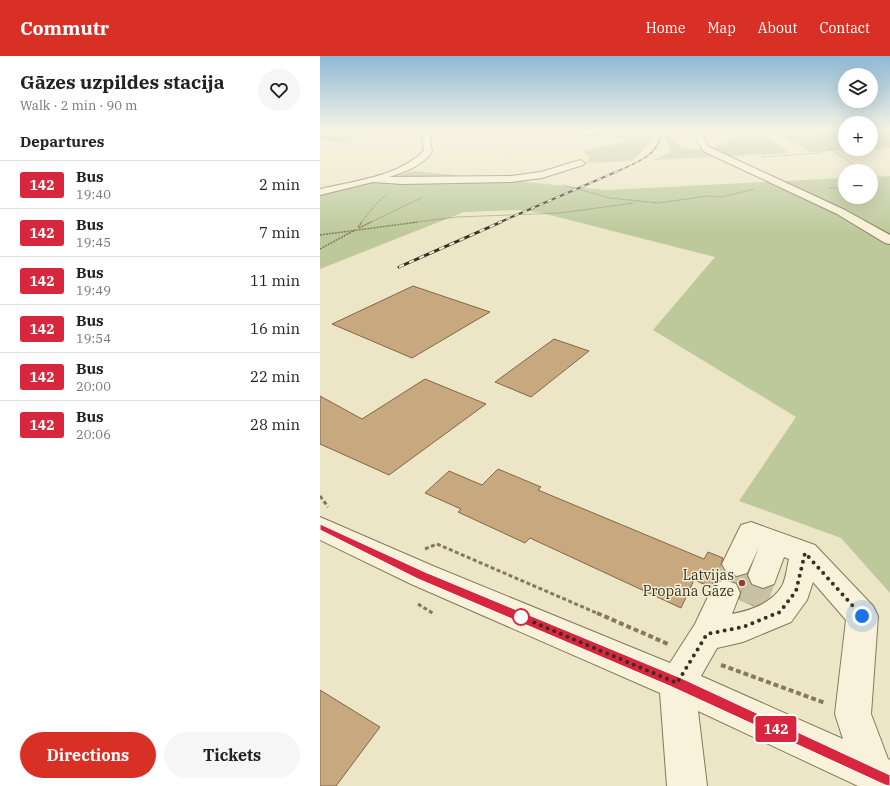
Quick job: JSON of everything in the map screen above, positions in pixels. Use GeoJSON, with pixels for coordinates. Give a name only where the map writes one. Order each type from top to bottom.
{"type":"FeatureCollection","features":[{"type":"Feature","properties":{"kind":"street"},"geometry":{"type":"LineString","coordinates":[[320,192],[372,179],[402,169],[411,164]]}},
{"type":"Feature","properties":{"kind":"street"},"geometry":{"type":"LineString","coordinates":[[372,179],[402,181],[511,179],[542,175],[577,164]]}},
{"type":"Feature","properties":{"kind":"street"},"geometry":{"type":"LineString","coordinates":[[738,164],[841,212],[890,240]]}},
{"type":"Feature","properties":{"kind":"street"},"geometry":{"type":"LineString","coordinates":[[320,528],[422,576],[693,657],[882,777]]}},
{"type":"Feature","properties":{"kind":"street"},"geometry":{"type":"LineString","coordinates":[[750,570],[751,533],[805,553],[862,616],[853,714],[882,777]]}},
{"type":"Feature","properties":{"kind":"street"},"geometry":{"type":"LineString","coordinates":[[687,786],[693,657],[740,609],[780,612],[796,591],[805,553]]}},
{"type":"Feature","properties":{"kind":"path"},"geometry":{"type":"LineString","coordinates":[[357,229],[376,204],[402,181]]}},
{"type":"Feature","properties":{"kind":"path"},"geometry":{"type":"LineString","coordinates":[[558,185],[610,198],[645,202],[666,202],[708,196],[722,197],[755,189],[787,187],[838,188]]}},
{"type":"Feature","properties":{"kind":"path"},"geometry":{"type":"LineString","coordinates":[[320,249],[427,195]]}},
{"type":"Feature","properties":{"kind":"path"},"geometry":{"type":"LineString","coordinates":[[320,235],[457,217],[560,213],[645,202]]}},
{"type":"Feature","properties":{"kind":"path"},"geometry":{"type":"LineString","coordinates":[[425,549],[437,544],[693,657],[853,714]]}},
{"type":"Feature","properties":{"kind":"path"},"geometry":{"type":"LineString","coordinates":[[418,604],[434,614]]}},
{"type":"Feature","properties":{"kind":"green space"},"geometry":{"type":"Polygon","coordinates":[[[414,171],[607,190],[838,178],[838,204],[878,204],[878,177],[890,176],[890,593],[841,538],[739,501],[796,417],[653,330],[715,257],[542,213],[518,210],[464,212],[320,269],[320,195],[414,171]]]}},
{"type":"Feature","properties":{"kind":"building"},"geometry":{"type":"Polygon","coordinates":[[[413,286],[490,312],[412,358],[332,324],[413,286]]]}},
{"type":"Feature","properties":{"kind":"building"},"geometry":{"type":"Polygon","coordinates":[[[554,339],[589,351],[531,397],[495,382],[554,339]]]}},
{"type":"Feature","properties":{"kind":"building"},"geometry":{"type":"Polygon","coordinates":[[[425,379],[486,404],[389,475],[320,444],[320,396],[362,419],[425,379]]]}},
{"type":"Feature","properties":{"kind":"building"},"geometry":{"type":"Polygon","coordinates":[[[498,469],[541,487],[538,490],[704,559],[708,552],[723,558],[721,565],[727,574],[737,577],[747,575],[751,585],[762,589],[772,586],[768,599],[754,606],[739,599],[741,592],[737,583],[724,579],[713,583],[711,587],[694,580],[681,608],[530,538],[525,543],[458,512],[461,509],[425,493],[449,471],[482,485],[498,469]]]}},
{"type":"Feature","properties":{"kind":"building"},"geometry":{"type":"Polygon","coordinates":[[[320,690],[380,727],[336,786],[320,786],[320,690]]]}},
{"type":"Feature","properties":{"kind":"tunnel"},"geometry":{"type":"LineString","coordinates":[[725,593],[737,564]]}},
{"type":"Feature","properties":{"kind":"tunnel"},"geometry":{"type":"LineString","coordinates":[[752,605],[763,575]]}},
{"type":"Feature","properties":{"kind":"railway"},"geometry":{"type":"LineString","coordinates":[[616,172],[634,164]]}},
{"type":"Feature","properties":{"kind":"railway"},"geometry":{"type":"LineString","coordinates":[[498,223],[618,171]]}},
{"type":"Feature","properties":{"kind":"railway"},"geometry":{"type":"LineString","coordinates":[[399,267],[501,222]]}},
{"type":"Feature","properties":{"kind":"bus line","name":"142"},"geometry":{"type":"LineString","coordinates":[[320,528],[422,576],[677,683],[890,780]]}},
{"type":"Feature","properties":{"kind":"place","name":"Latvijas Propāna Gāze"},"geometry":{"type":"Point","coordinates":[742,583]}},
{"type":"Feature","properties":{"kind":"route"},"geometry":{"type":"LineString","coordinates":[[521,617],[677,683],[707,634],[743,627],[780,612],[796,591],[805,553],[862,616]]}}]}
